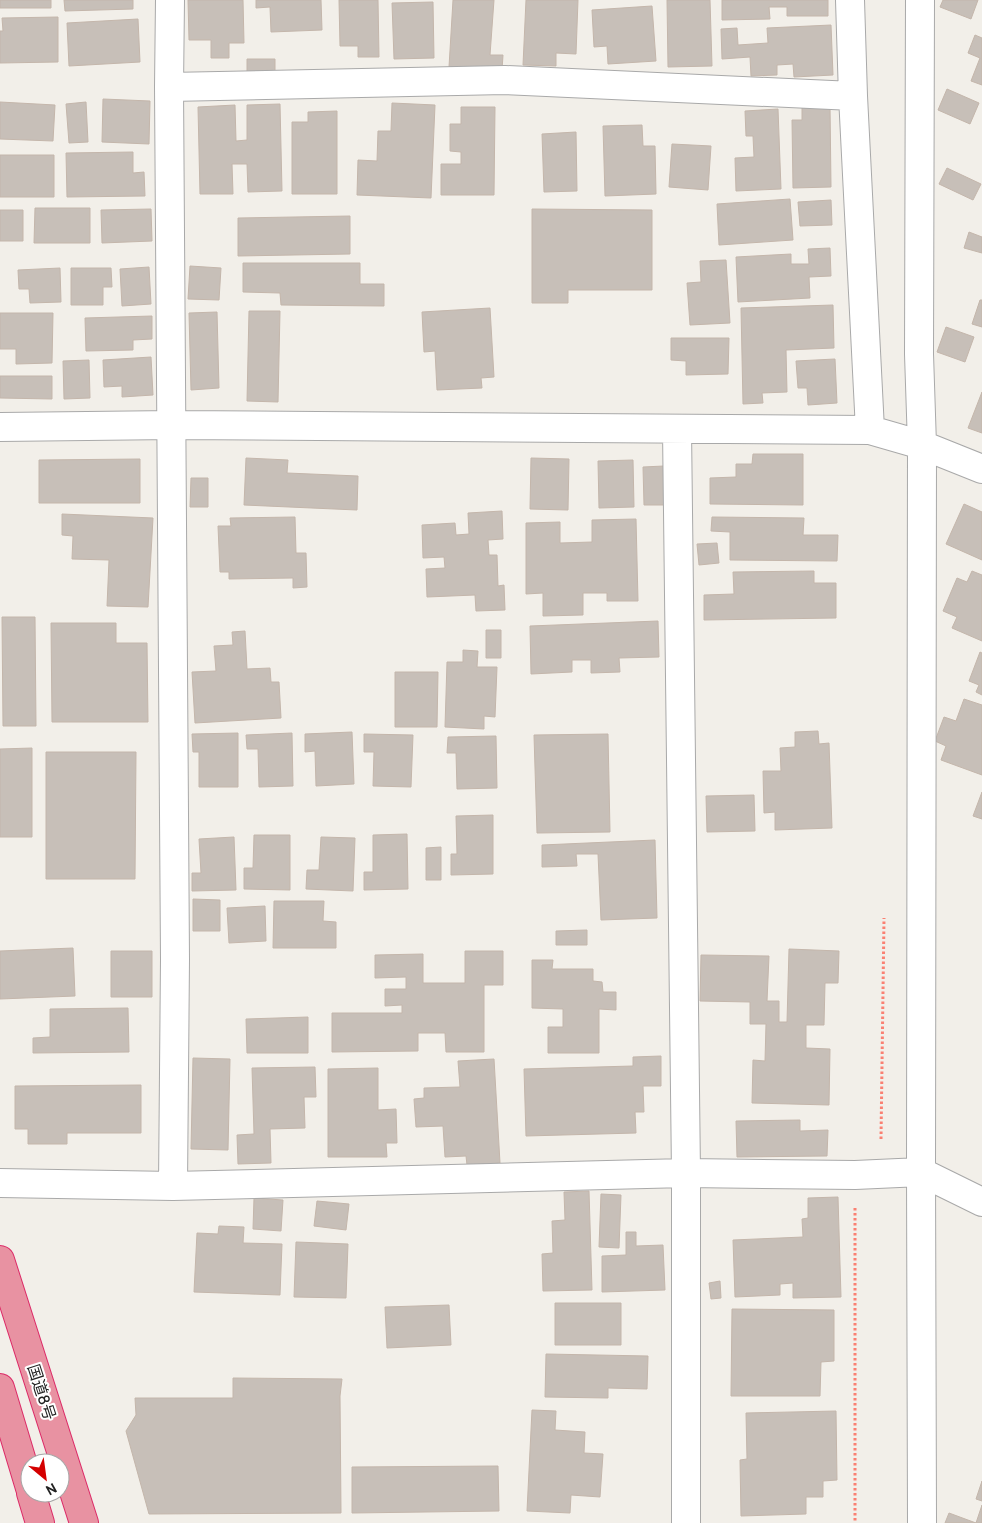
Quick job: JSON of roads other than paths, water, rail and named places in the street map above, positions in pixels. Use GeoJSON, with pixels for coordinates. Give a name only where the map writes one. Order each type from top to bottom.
{"type":"FeatureCollection","features":[{"type":"Feature","properties":{"kind":"highway","name":"国道8号"},"geometry":{"type":"LineString","coordinates":[[0,1260],[84,1523]]}},
{"type":"Feature","properties":{"kind":"highway"},"geometry":{"type":"LineString","coordinates":[[0,1388],[20,1455]]}},
{"type":"Feature","properties":{"kind":"highway"},"geometry":{"type":"LineString","coordinates":[[34,1503],[40,1523]]}},
{"type":"Feature","properties":{"kind":"street"},"geometry":{"type":"LineString","coordinates":[[170,0],[175,950],[173,1186]]}},
{"type":"Feature","properties":{"kind":"street"},"geometry":{"type":"LineString","coordinates":[[850,0],[870,430]]}},
{"type":"Feature","properties":{"kind":"street"},"geometry":{"type":"LineString","coordinates":[[920,0],[922,1523]]}},
{"type":"Feature","properties":{"kind":"street"},"geometry":{"type":"LineString","coordinates":[[169,87],[506,80],[853,96]]}},
{"type":"Feature","properties":{"kind":"street"},"geometry":{"type":"LineString","coordinates":[[0,427],[172,425],[870,430],[922,445],[982,468]]}},
{"type":"Feature","properties":{"kind":"street"},"geometry":{"type":"LineString","coordinates":[[677,428],[686,1173],[686,1523]]}},
{"type":"Feature","properties":{"kind":"street"},"geometry":{"type":"LineString","coordinates":[[0,1183],[173,1186],[686,1173],[855,1175],[921,1172],[982,1202]]}}]}
